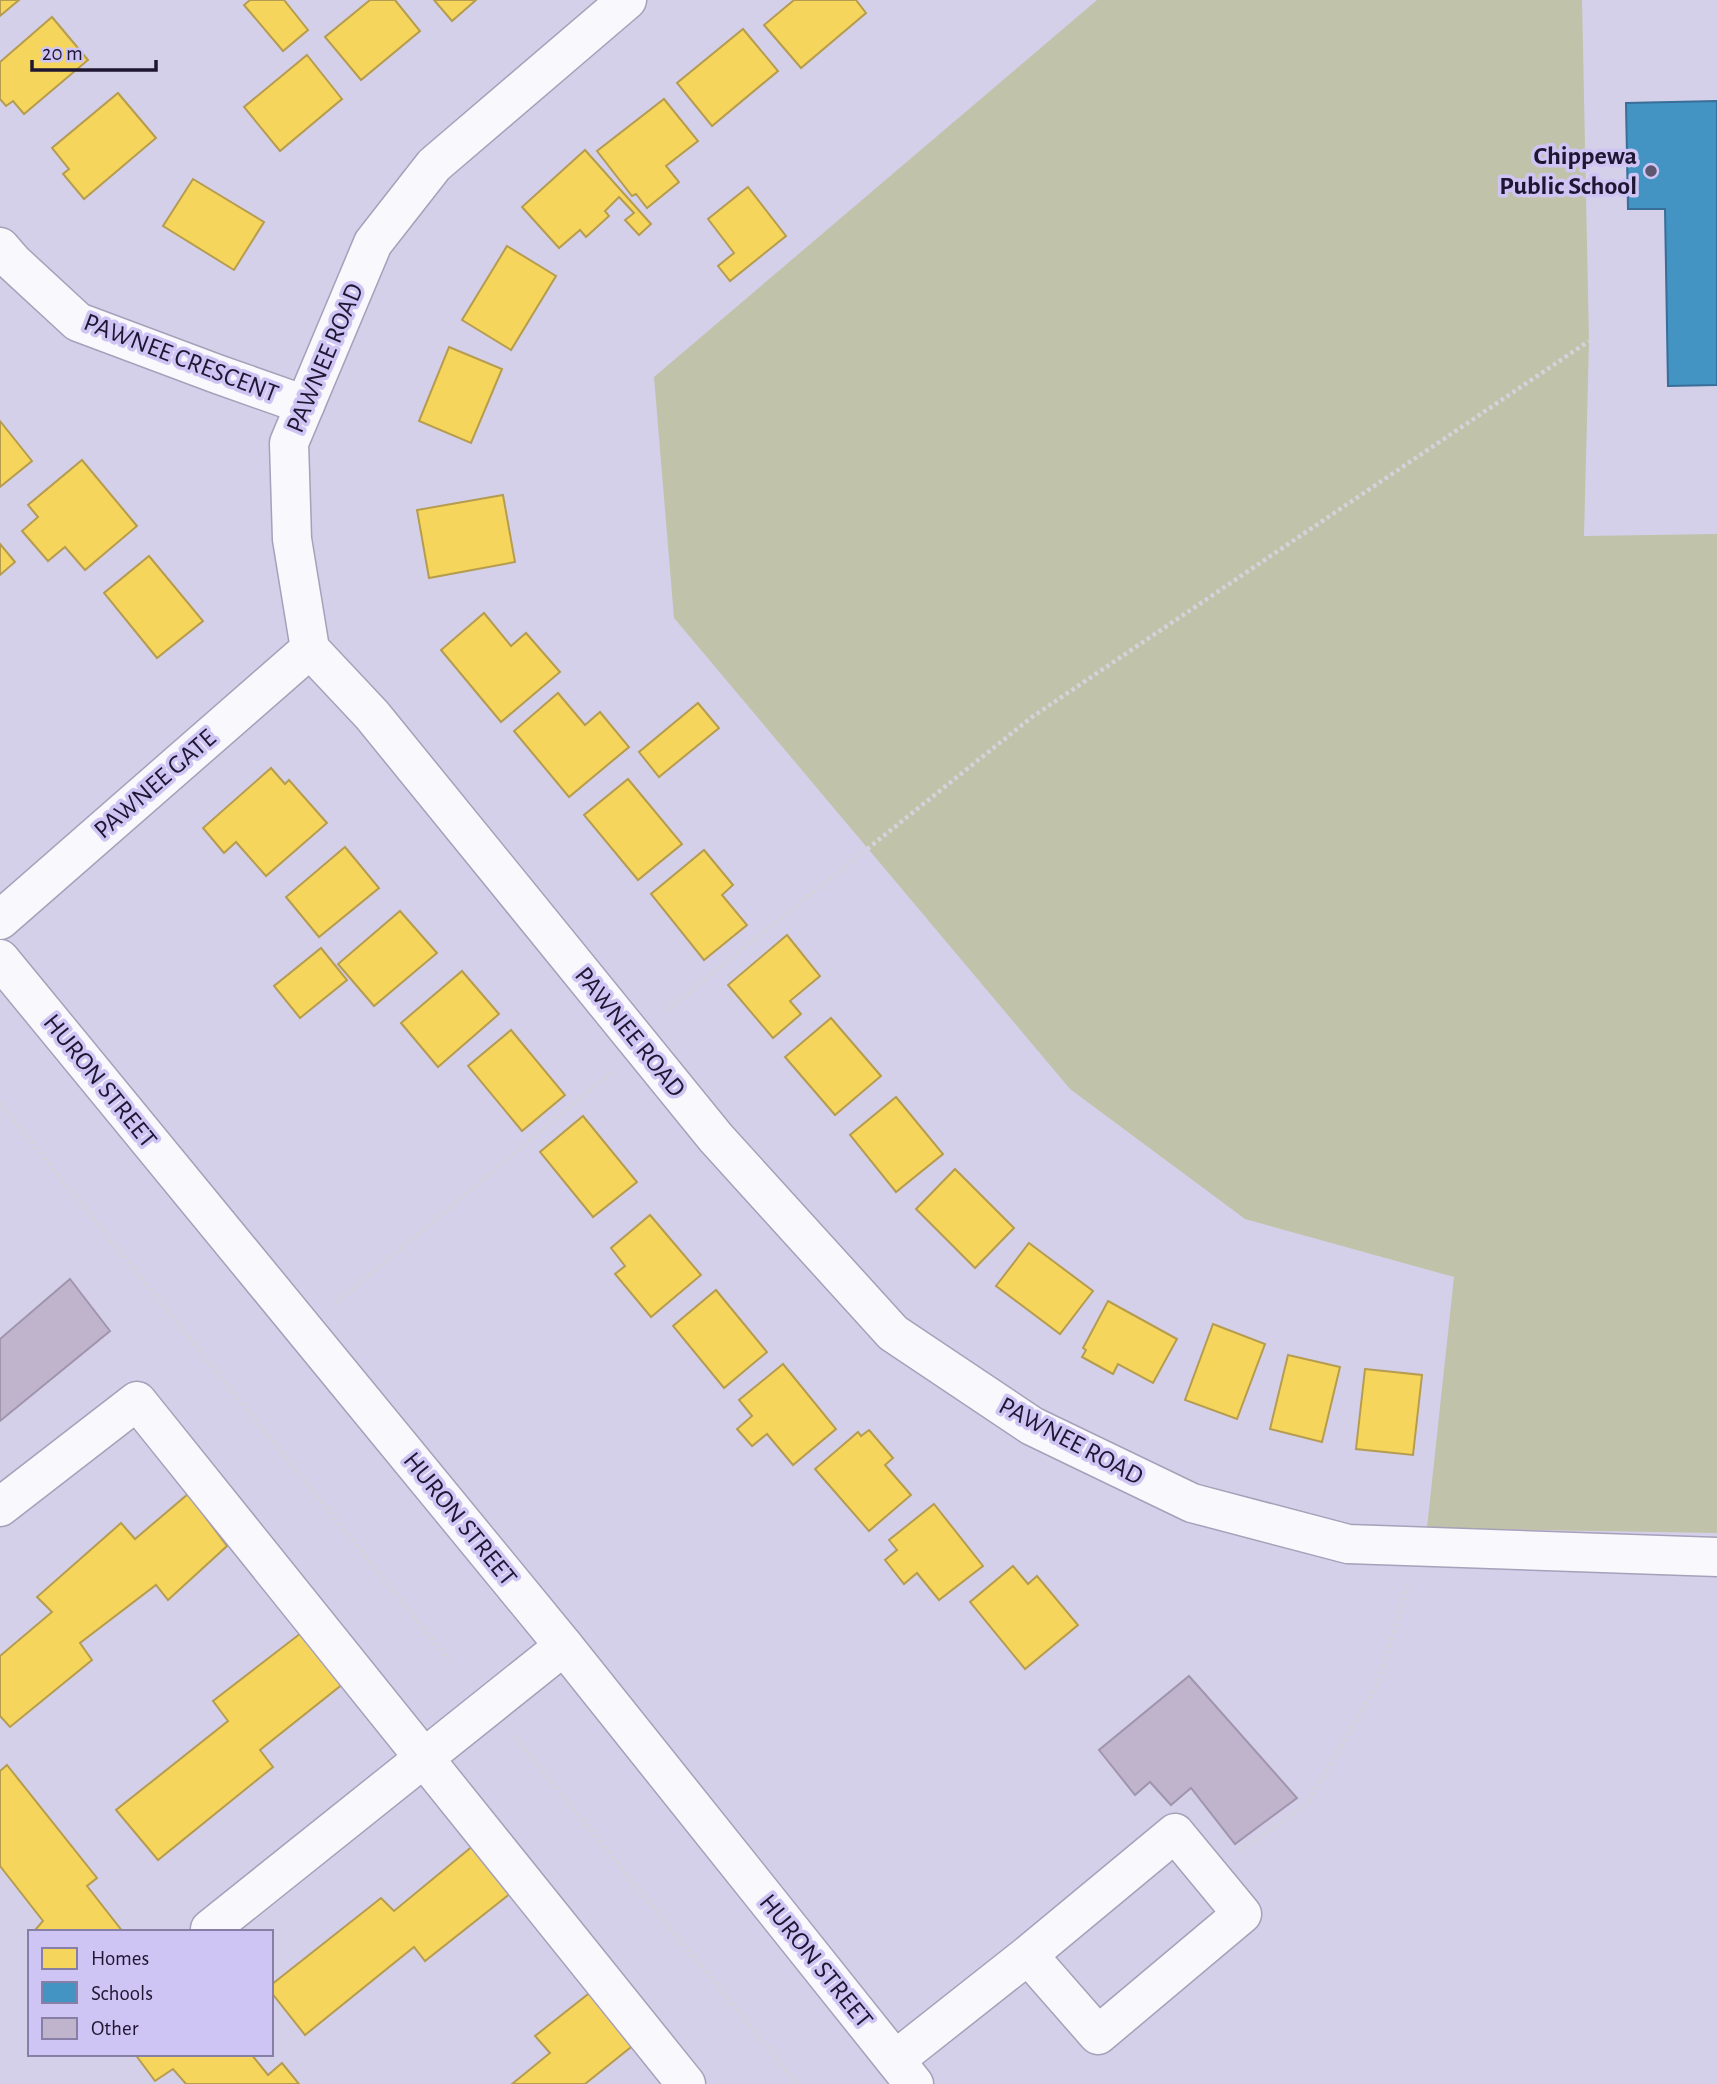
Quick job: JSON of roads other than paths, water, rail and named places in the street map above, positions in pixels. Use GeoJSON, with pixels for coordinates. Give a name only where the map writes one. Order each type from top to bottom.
{"type":"FeatureCollection","features":[{"type":"Feature","properties":{"kind":"street","name":"PAWNEE ROAD"},"geometry":{"type":"LineString","coordinates":[[627,0],[434,165],[373,243],[289,443],[292,539],[310,649],[372,715],[716,1138],[893,1333],[1032,1426],[1192,1503],[1348,1544],[1717,1557]]}},
{"type":"Feature","properties":{"kind":"street","name":"PAWNEE CRESCENT"},"geometry":{"type":"LineString","coordinates":[[0,247],[78,322],[305,405]]}},
{"type":"Feature","properties":{"kind":"street","name":"PAWNEE GATE"},"geometry":{"type":"LineString","coordinates":[[0,920],[310,649]]}},
{"type":"Feature","properties":{"kind":"street","name":"HURON STREET"},"geometry":{"type":"LineString","coordinates":[[0,959],[564,1646],[905,2072]]}},
{"type":"Feature","properties":{"kind":"street"},"geometry":{"type":"LineString","coordinates":[[0,1507],[137,1401],[687,2084]]}},
{"type":"Feature","properties":{"kind":"street"},"geometry":{"type":"LineString","coordinates":[[210,1929],[564,1646]]}},
{"type":"Feature","properties":{"kind":"street"},"geometry":{"type":"LineString","coordinates":[[905,2072],[1028,1955],[1175,1833],[1242,1914],[1098,2035],[1028,1955]]}},
{"type":"Feature","properties":{"kind":"place","name":"Chippewa Public School"},"geometry":{"type":"Point","coordinates":[1651,171]}}]}
